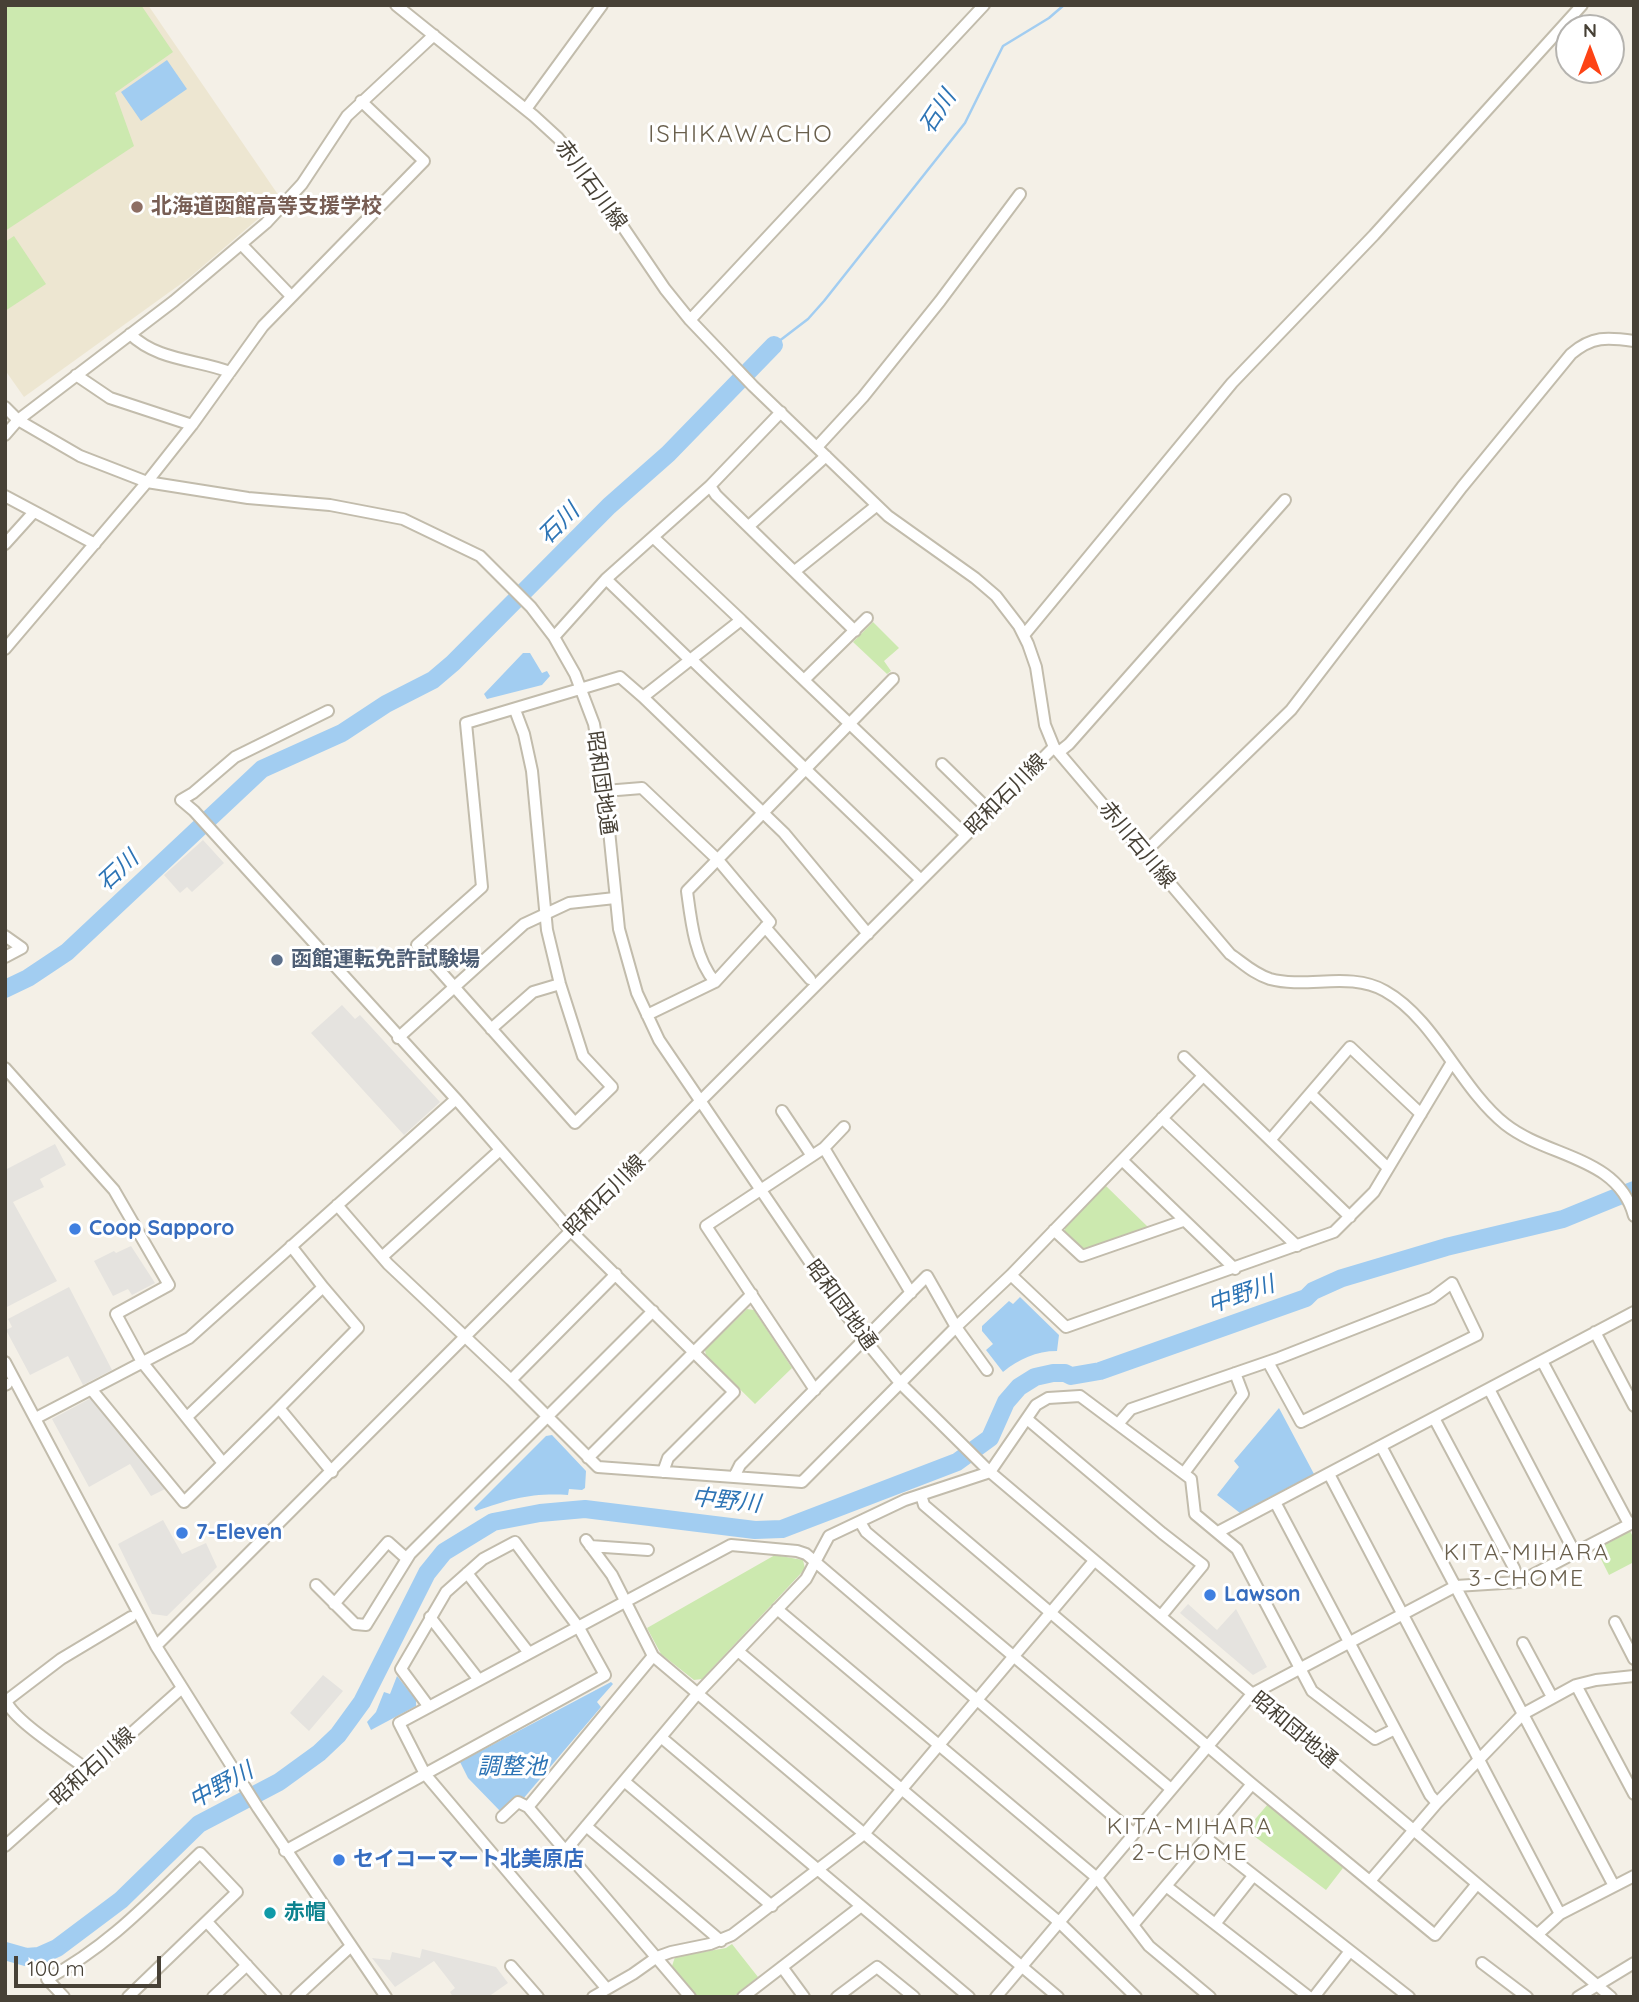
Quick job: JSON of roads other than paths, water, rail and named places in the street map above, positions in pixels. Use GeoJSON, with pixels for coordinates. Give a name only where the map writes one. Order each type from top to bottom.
{"type":"FeatureCollection","features":[{"type":"Feature","properties":{"kind":"street","name":"赤川石川線"},"geometry":{"type":"LineString","coordinates":[[396,5],[526,109],[558,138],[583,168],[646,262],[690,320],[753,386],[876,506],[996,596],[1024,635],[1036,667],[1045,725],[1057,749],[1230,954],[1252,971],[1268,978],[1287,982],[1346,981],[1383,989],[1409,1008],[1483,1103],[1505,1124],[1532,1142],[1602,1171],[1617,1183],[1627,1196],[1633,1213]]}},
{"type":"Feature","properties":{"kind":"street"},"geometry":{"type":"LineString","coordinates":[[526,109],[601,5]]}},
{"type":"Feature","properties":{"kind":"street"},"geometry":{"type":"LineString","coordinates":[[690,320],[984,5]]}},
{"type":"Feature","properties":{"kind":"street"},"geometry":{"type":"LineString","coordinates":[[1024,635],[1232,383],[1374,235],[1582,5]]}},
{"type":"Feature","properties":{"kind":"street"},"geometry":{"type":"LineString","coordinates":[[5,435],[19,420],[174,301],[266,223],[302,184],[330,139],[361,101],[434,35]]}},
{"type":"Feature","properties":{"kind":"street"},"geometry":{"type":"LineString","coordinates":[[5,649],[147,482],[263,326],[424,161],[361,101]]}},
{"type":"Feature","properties":{"kind":"street"},"geometry":{"type":"LineString","coordinates":[[817,447],[863,397],[940,301],[1020,194]]}},
{"type":"Feature","properties":{"kind":"street"},"geometry":{"type":"LineString","coordinates":[[242,245],[291,296]]}},
{"type":"Feature","properties":{"kind":"street"},"geometry":{"type":"LineString","coordinates":[[130,334],[158,353],[230,372]]}},
{"type":"Feature","properties":{"kind":"street"},"geometry":{"type":"LineString","coordinates":[[1144,853],[1291,710],[1462,487],[1571,354],[1584,343],[1602,338],[1634,341]]}},
{"type":"Feature","properties":{"kind":"street"},"geometry":{"type":"LineString","coordinates":[[76,375],[110,398],[192,425]]}},
{"type":"Feature","properties":{"kind":"street","name":"昭和団地通"},"geometry":{"type":"LineString","coordinates":[[5,407],[19,420],[80,456],[147,482],[248,498],[330,505],[403,519],[480,556],[508,582],[554,637],[582,690],[597,735],[615,898],[624,950],[647,1015],[669,1056],[865,1340],[901,1384],[990,1472],[1611,1997]]}},
{"type":"Feature","properties":{"kind":"street"},"geometry":{"type":"LineString","coordinates":[[554,637],[606,579],[710,486],[781,412]]}},
{"type":"Feature","properties":{"kind":"street"},"geometry":{"type":"LineString","coordinates":[[749,526],[826,456]]}},
{"type":"Feature","properties":{"kind":"street"},"geometry":{"type":"LineString","coordinates":[[710,486],[855,631]]}},
{"type":"Feature","properties":{"kind":"street"},"geometry":{"type":"LineString","coordinates":[[5,496],[95,544]]}},
{"type":"Feature","properties":{"kind":"street","name":"昭和石川線"},"geometry":{"type":"LineString","coordinates":[[156,1646],[920,880],[1057,749],[1069,744],[1285,500]]}},
{"type":"Feature","properties":{"kind":"street"},"geometry":{"type":"LineString","coordinates":[[795,572],[876,506]]}},
{"type":"Feature","properties":{"kind":"street"},"geometry":{"type":"LineString","coordinates":[[5,544],[33,513]]}},
{"type":"Feature","properties":{"kind":"street"},"geometry":{"type":"LineString","coordinates":[[653,537],[966,835]]}},
{"type":"Feature","properties":{"kind":"street"},"geometry":{"type":"LineString","coordinates":[[606,579],[920,880]]}},
{"type":"Feature","properties":{"kind":"street"},"geometry":{"type":"LineString","coordinates":[[804,680],[867,618]]}},
{"type":"Feature","properties":{"kind":"street"},"geometry":{"type":"LineString","coordinates":[[643,697],[741,621]]}},
{"type":"Feature","properties":{"kind":"street"},"geometry":{"type":"LineString","coordinates":[[515,709],[532,771],[550,946],[583,1056],[612,1087],[575,1123],[417,945],[482,887],[466,723],[620,677],[784,833],[868,934]]}},
{"type":"Feature","properties":{"kind":"street"},"geometry":{"type":"LineString","coordinates":[[715,982],[701,956],[687,891],[893,679]]}},
{"type":"Feature","properties":{"kind":"street"},"geometry":{"type":"LineString","coordinates":[[328,711],[235,757],[181,800],[194,811],[456,1099],[570,1230],[734,1392],[668,1458],[663,1472]]}},
{"type":"Feature","properties":{"kind":"street"},"geometry":{"type":"LineString","coordinates":[[942,764],[990,811]]}},
{"type":"Feature","properties":{"kind":"street"},"geometry":{"type":"LineString","coordinates":[[605,791],[642,788],[718,860],[770,922],[715,982],[647,1015]]}},
{"type":"Feature","properties":{"kind":"street"},"geometry":{"type":"LineString","coordinates":[[398,1038],[524,924],[569,903],[615,898]]}},
{"type":"Feature","properties":{"kind":"street"},"geometry":{"type":"LineString","coordinates":[[765,927],[810,979]]}},
{"type":"Feature","properties":{"kind":"street"},"geometry":{"type":"LineString","coordinates":[[5,936],[23,948],[5,957]]}},
{"type":"Feature","properties":{"kind":"street"},"geometry":{"type":"LineString","coordinates":[[491,1029],[533,992],[560,984]]}},
{"type":"Feature","properties":{"kind":"street"},"geometry":{"type":"LineString","coordinates":[[1270,1139],[1350,1047],[1421,1114]]}},
{"type":"Feature","properties":{"kind":"street"},"geometry":{"type":"LineString","coordinates":[[1184,1057],[1350,1217]]}},
{"type":"Feature","properties":{"kind":"street"},"geometry":{"type":"LineString","coordinates":[[1011,1275],[1066,1327],[1334,1232],[1374,1192],[1452,1062]]}},
{"type":"Feature","properties":{"kind":"street"},"geometry":{"type":"LineString","coordinates":[[5,1068],[114,1189],[169,1285],[116,1314],[142,1362],[223,1463]]}},
{"type":"Feature","properties":{"kind":"street"},"geometry":{"type":"LineString","coordinates":[[337,1205],[382,1257],[598,1467],[802,1482],[1011,1275],[1203,1076]]}},
{"type":"Feature","properties":{"kind":"street"},"geometry":{"type":"LineString","coordinates":[[1311,1094],[1388,1168]]}},
{"type":"Feature","properties":{"kind":"street"},"geometry":{"type":"LineString","coordinates":[[36,1418],[188,1338],[456,1099]]}},
{"type":"Feature","properties":{"kind":"street"},"geometry":{"type":"LineString","coordinates":[[782,1111],[812,1156]]}},
{"type":"Feature","properties":{"kind":"street"},"geometry":{"type":"LineString","coordinates":[[1162,1118],[1297,1246]]}},
{"type":"Feature","properties":{"kind":"street"},"geometry":{"type":"LineString","coordinates":[[815,1390],[706,1226],[812,1156],[844,1127]]}},
{"type":"Feature","properties":{"kind":"street"},"geometry":{"type":"LineString","coordinates":[[824,1147],[911,1293]]}},
{"type":"Feature","properties":{"kind":"street"},"geometry":{"type":"LineString","coordinates":[[382,1257],[500,1150]]}},
{"type":"Feature","properties":{"kind":"street"},"geometry":{"type":"LineString","coordinates":[[1122,1160],[1235,1269]]}},
{"type":"Feature","properties":{"kind":"street"},"geometry":{"type":"LineString","coordinates":[[1054,1230],[1082,1256],[1183,1221]]}},
{"type":"Feature","properties":{"kind":"street"},"geometry":{"type":"LineString","coordinates":[[90,1390],[184,1502],[358,1328],[291,1246]]}},
{"type":"Feature","properties":{"kind":"street"},"geometry":{"type":"LineString","coordinates":[[511,1380],[616,1274]]}},
{"type":"Feature","properties":{"kind":"street"},"geometry":{"type":"LineString","coordinates":[[734,1477],[740,1465],[927,1276],[956,1327],[987,1370]]}},
{"type":"Feature","properties":{"kind":"street"},"geometry":{"type":"LineString","coordinates":[[1118,1424],[1131,1409],[1268,1362],[1432,1298],[1452,1283],[1477,1335],[1301,1422],[1268,1362]]}},
{"type":"Feature","properties":{"kind":"street"},"geometry":{"type":"LineString","coordinates":[[187,1417],[323,1287]]}},
{"type":"Feature","properties":{"kind":"street"},"geometry":{"type":"LineString","coordinates":[[588,1458],[752,1294]]}},
{"type":"Feature","properties":{"kind":"street"},"geometry":{"type":"LineString","coordinates":[[316,1585],[355,1625],[366,1625],[407,1559],[653,1311]]}},
{"type":"Feature","properties":{"kind":"street"},"geometry":{"type":"LineString","coordinates":[[1218,1532],[1634,1312]]}},
{"type":"Feature","properties":{"kind":"street"},"geometry":{"type":"LineString","coordinates":[[1595,1332],[1634,1406]]}},
{"type":"Feature","properties":{"kind":"street"},"geometry":{"type":"LineString","coordinates":[[996,1997],[1252,1694],[1456,1586],[1519,1582],[1631,1523],[1542,1361]]}},
{"type":"Feature","properties":{"kind":"street"},"geometry":{"type":"LineString","coordinates":[[5,1362],[156,1646],[285,1851],[386,1997]]}},
{"type":"Feature","properties":{"kind":"street"},"geometry":{"type":"LineString","coordinates":[[1184,1473],[1243,1394],[1235,1373]]}},
{"type":"Feature","properties":{"kind":"street"},"geometry":{"type":"LineString","coordinates":[[1489,1389],[1575,1553]]}},
{"type":"Feature","properties":{"kind":"street"},"geometry":{"type":"LineString","coordinates":[[566,1850],[698,1693],[806,1579],[830,1536],[921,1495],[990,1472],[1036,1405],[1042,1401],[1080,1396],[1191,1479],[1195,1514],[1237,1549],[1312,1691],[1375,1739],[1395,1729]]}},
{"type":"Feature","properties":{"kind":"street"},"geometry":{"type":"LineString","coordinates":[[279,1408],[332,1472]]}},
{"type":"Feature","properties":{"kind":"street"},"geometry":{"type":"LineString","coordinates":[[1434,1418],[1519,1582]]}},
{"type":"Feature","properties":{"kind":"street"},"geometry":{"type":"LineString","coordinates":[[1027,1419],[1162,1534],[1203,1564],[1161,1616]]}},
{"type":"Feature","properties":{"kind":"street"},"geometry":{"type":"LineString","coordinates":[[1381,1446],[1614,1886]]}},
{"type":"Feature","properties":{"kind":"street"},"geometry":{"type":"LineString","coordinates":[[1329,1474],[1560,1914]]}},
{"type":"Feature","properties":{"kind":"street"},"geometry":{"type":"LineString","coordinates":[[921,1495],[924,1505],[1252,1784],[1435,1935],[1478,1884]]}},
{"type":"Feature","properties":{"kind":"street"},"geometry":{"type":"LineString","coordinates":[[1275,1502],[1430,1795],[1437,1802]]}},
{"type":"Feature","properties":{"kind":"street"},"geometry":{"type":"LineString","coordinates":[[860,1522],[866,1532],[1171,1789]]}},
{"type":"Feature","properties":{"kind":"street"},"geometry":{"type":"LineString","coordinates":[[334,1604],[388,1542],[407,1559]]}},
{"type":"Feature","properties":{"kind":"street"},"geometry":{"type":"LineString","coordinates":[[285,1851],[605,1675],[579,1628],[515,1542],[483,1559],[446,1592],[401,1669],[429,1707]]}},
{"type":"Feature","properties":{"kind":"street"},"geometry":{"type":"LineString","coordinates":[[648,1550],[588,1543],[627,1602],[653,1656],[1058,1997]]}},
{"type":"Feature","properties":{"kind":"street"},"geometry":{"type":"LineString","coordinates":[[607,1989],[425,1774],[399,1723],[732,1545],[806,1554],[1133,1833]]}},
{"type":"Feature","properties":{"kind":"street"},"geometry":{"type":"LineString","coordinates":[[593,1997],[633,1975],[657,1957],[671,1951],[721,1941],[772,1906],[864,1834],[1094,1561]]}},
{"type":"Feature","properties":{"kind":"street"},"geometry":{"type":"LineString","coordinates":[[467,1573],[529,1653]]}},
{"type":"Feature","properties":{"kind":"street"},"geometry":{"type":"LineString","coordinates":[[777,1609],[1097,1878],[1149,1946],[1210,1997]]}},
{"type":"Feature","properties":{"kind":"street"},"geometry":{"type":"LineString","coordinates":[[89,1771],[12,1711],[6,1704],[7,1699],[61,1659],[131,1617]]}},
{"type":"Feature","properties":{"kind":"street"},"geometry":{"type":"LineString","coordinates":[[430,1617],[479,1680]]}},
{"type":"Feature","properties":{"kind":"street"},"geometry":{"type":"LineString","coordinates":[[1615,1622],[1634,1659]]}},
{"type":"Feature","properties":{"kind":"street"},"geometry":{"type":"LineString","coordinates":[[1523,1643],[1552,1697]]}},
{"type":"Feature","properties":{"kind":"street"},"geometry":{"type":"LineString","coordinates":[[738,1651],[1059,1922],[1136,1997]]}},
{"type":"Feature","properties":{"kind":"street"},"geometry":{"type":"LineString","coordinates":[[528,1807],[653,1656]]}},
{"type":"Feature","properties":{"kind":"street"},"geometry":{"type":"LineString","coordinates":[[1370,1881],[1437,1802],[1523,1714],[1576,1685],[1596,1679],[1634,1676]]}},
{"type":"Feature","properties":{"kind":"street"},"geometry":{"type":"LineString","coordinates":[[1576,1685],[1634,1794]]}},
{"type":"Feature","properties":{"kind":"street","name":"昭和石川線"},"geometry":{"type":"LineString","coordinates":[[5,1846],[182,1688]]}},
{"type":"Feature","properties":{"kind":"street"},"geometry":{"type":"LineString","coordinates":[[662,1738],[969,1997]]}},
{"type":"Feature","properties":{"kind":"street"},"geometry":{"type":"LineString","coordinates":[[624,1781],[772,1906]]}},
{"type":"Feature","properties":{"kind":"street"},"geometry":{"type":"LineString","coordinates":[[1133,1925],[1252,1784]]}},
{"type":"Feature","properties":{"kind":"street"},"geometry":{"type":"LineString","coordinates":[[502,1816],[519,1802],[528,1807],[690,1997]]}},
{"type":"Feature","properties":{"kind":"street"},"geometry":{"type":"LineString","coordinates":[[586,1826],[721,1941]]}},
{"type":"Feature","properties":{"kind":"street"},"geometry":{"type":"LineString","coordinates":[[1206,1838],[1409,1997]]}},
{"type":"Feature","properties":{"kind":"street"},"geometry":{"type":"LineString","coordinates":[[64,1997],[47,1979],[114,1936],[200,1853],[237,1892],[128,1997]]}},
{"type":"Feature","properties":{"kind":"street"},"geometry":{"type":"LineString","coordinates":[[1538,1934],[1560,1914],[1634,1876]]}},
{"type":"Feature","properties":{"kind":"street"},"geometry":{"type":"LineString","coordinates":[[1215,1924],[1253,1877]]}},
{"type":"Feature","properties":{"kind":"street"},"geometry":{"type":"LineString","coordinates":[[1166,1886],[1312,1997],[1350,1951]]}},
{"type":"Feature","properties":{"kind":"street"},"geometry":{"type":"LineString","coordinates":[[743,1997],[860,1907]]}},
{"type":"Feature","properties":{"kind":"street"},"geometry":{"type":"LineString","coordinates":[[207,1922],[276,1997]]}},
{"type":"Feature","properties":{"kind":"street"},"geometry":{"type":"LineString","coordinates":[[296,1997],[351,1946]]}},
{"type":"Feature","properties":{"kind":"street"},"geometry":{"type":"LineString","coordinates":[[1482,1963],[1527,1997]]}},
{"type":"Feature","properties":{"kind":"street"},"geometry":{"type":"LineString","coordinates":[[1578,1997],[1634,1963]]}},
{"type":"Feature","properties":{"kind":"street"},"geometry":{"type":"LineString","coordinates":[[213,1997],[247,1965]]}},
{"type":"Feature","properties":{"kind":"street"},"geometry":{"type":"LineString","coordinates":[[511,1966],[538,1997]]}},
{"type":"Feature","properties":{"kind":"street"},"geometry":{"type":"LineString","coordinates":[[782,1967],[804,1997]]}},
{"type":"Feature","properties":{"kind":"street"},"geometry":{"type":"LineString","coordinates":[[837,1997],[877,1967],[911,1996]]}},
{"type":"Feature","properties":{"kind":"street"},"geometry":{"type":"LineString","coordinates":[[1189,1997],[1197,1986]]}},
{"type":"Feature","properties":{"kind":"water"},"geometry":{"type":"Polygon","coordinates":[[[167,60],[187,89],[141,121],[121,92],[167,60]]]}},
{"type":"Feature","properties":{"kind":"water"},"geometry":{"type":"Polygon","coordinates":[[[523,653],[530,653],[542,673],[547,671],[550,676],[542,685],[487,699],[484,694],[523,653]]]}},
{"type":"Feature","properties":{"kind":"water"},"geometry":{"type":"Polygon","coordinates":[[[1020,1297],[1059,1335],[1057,1351],[1028,1357],[1003,1372],[986,1350],[993,1344],[982,1331],[982,1326],[1009,1301],[1013,1304],[1020,1297]]]}},
{"type":"Feature","properties":{"kind":"water"},"geometry":{"type":"Polygon","coordinates":[[[1279,1408],[1314,1474],[1240,1513],[1217,1495],[1239,1467],[1234,1461],[1279,1408]]]}},
{"type":"Feature","properties":{"kind":"water"},"geometry":{"type":"Polygon","coordinates":[[[552,1435],[586,1471],[585,1488],[569,1489],[568,1495],[521,1498],[476,1511],[474,1508],[546,1436],[552,1435]]]}},
{"type":"Feature","properties":{"kind":"water"},"geometry":{"type":"Polygon","coordinates":[[[397,1676],[416,1700],[416,1706],[371,1730],[367,1722],[376,1712],[384,1692],[390,1694],[397,1676]]]}},
{"type":"Feature","properties":{"kind":"water","name":"調整池"},"geometry":{"type":"Polygon","coordinates":[[[611,1682],[613,1684],[597,1702],[601,1707],[523,1799],[516,1796],[501,1812],[468,1778],[460,1762],[611,1682]]]}},
{"type":"Feature","properties":{"kind":"waterway","name":"石川"},"geometry":{"type":"LineString","coordinates":[[774,345],[808,319],[824,301],[965,123],[1003,46],[1049,18],[1064,5]]}},
{"type":"Feature","properties":{"kind":"waterway","name":"石川"},"geometry":{"type":"LineString","coordinates":[[5,989],[28,978],[67,952],[262,769],[342,733],[386,704],[433,680],[609,506],[668,454],[774,345]]}},
{"type":"Feature","properties":{"kind":"waterway","name":"中野川"},"geometry":{"type":"LineString","coordinates":[[5,1951],[26,1957],[39,1956],[57,1948],[121,1900],[199,1824],[279,1782],[319,1753],[338,1735],[362,1702],[427,1573],[444,1552],[493,1522],[540,1513],[585,1509],[755,1530],[782,1529],[957,1462],[990,1438],[1006,1402],[1019,1387],[1035,1377],[1053,1373],[1071,1376],[1100,1371],[1306,1298],[1313,1291],[1342,1278],[1446,1247],[1563,1219],[1634,1190]]}},
{"type":"Feature","properties":{"kind":"place","name":"北海道函館高等支援学校"},"geometry":{"type":"Point","coordinates":[137,207]}},
{"type":"Feature","properties":{"kind":"place","name":"函館運転免許試験場"},"geometry":{"type":"Point","coordinates":[277,960]}},
{"type":"Feature","properties":{"kind":"place","name":"Coop Sapporo"},"geometry":{"type":"Point","coordinates":[75,1229]}},
{"type":"Feature","properties":{"kind":"place","name":"7-Eleven"},"geometry":{"type":"Point","coordinates":[182,1533]}},
{"type":"Feature","properties":{"kind":"place","name":"Lawson"},"geometry":{"type":"Point","coordinates":[1210,1595]}},
{"type":"Feature","properties":{"kind":"place","name":"セイコーマート北美原店"},"geometry":{"type":"Point","coordinates":[339,1860]}},
{"type":"Feature","properties":{"kind":"place","name":"赤帽"},"geometry":{"type":"Point","coordinates":[270,1913]}},
{"type":"Feature","properties":{"kind":"district","name":"ISHIKAWACHO"},"geometry":{"type":"Point","coordinates":[741,135]}},
{"type":"Feature","properties":{"kind":"district","name":"KITA-MIHARA 3-CHOME"},"geometry":{"type":"Point","coordinates":[1527,1566]}},
{"type":"Feature","properties":{"kind":"district","name":"KITA-MIHARA 2-CHOME"},"geometry":{"type":"Point","coordinates":[1190,1840]}}]}
